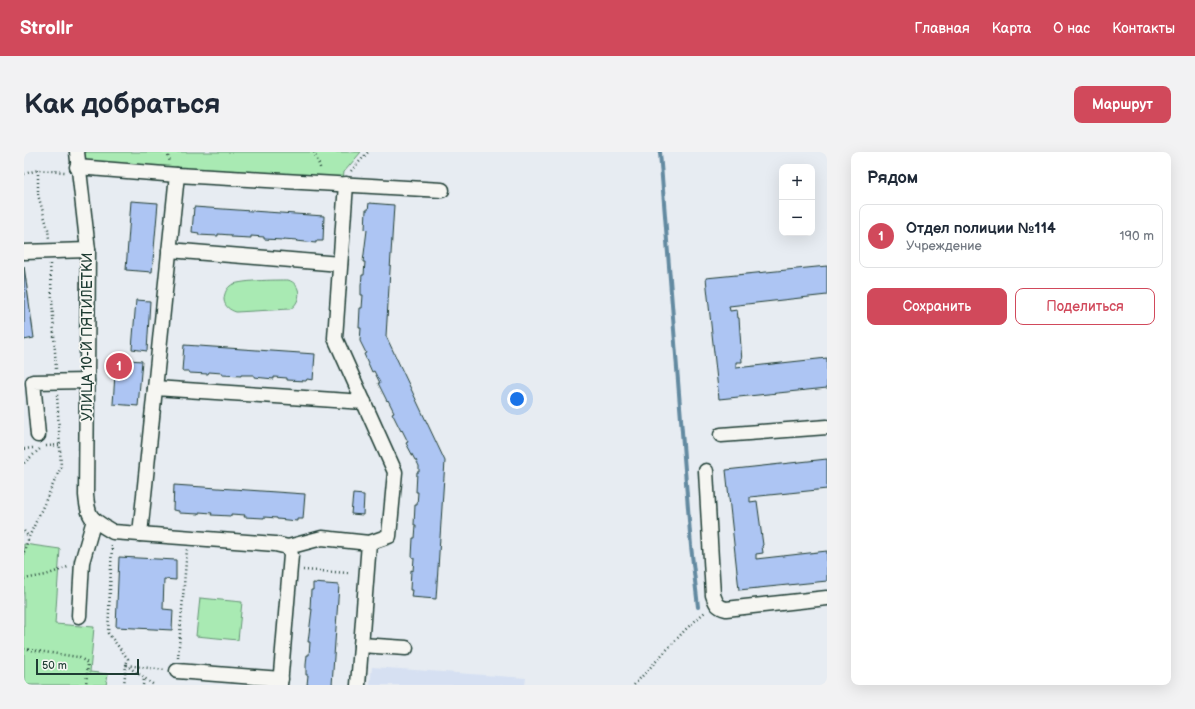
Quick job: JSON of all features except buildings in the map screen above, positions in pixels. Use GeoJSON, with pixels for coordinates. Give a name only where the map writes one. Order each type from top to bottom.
{"type":"FeatureCollection","features":[{"type":"Feature","properties":{"kind":"street","name":"УЛИЦА 10-Й ПЯТИЛЕТКИ"},"geometry":{"type":"LineString","coordinates":[[76,152],[72,170],[88,250],[86,494],[87,510],[94,520]]}},
{"type":"Feature","properties":{"kind":"street"},"geometry":{"type":"LineString","coordinates":[[72,170],[442,190]]}},
{"type":"Feature","properties":{"kind":"street"},"geometry":{"type":"LineString","coordinates":[[140,534],[177,175]]}},
{"type":"Feature","properties":{"kind":"street"},"geometry":{"type":"LineString","coordinates":[[79,616],[82,562],[94,520],[113,532],[275,544],[288,547],[322,538],[369,543],[389,536],[395,472],[335,338],[346,184]]}},
{"type":"Feature","properties":{"kind":"street"},"geometry":{"type":"LineString","coordinates":[[24,252],[88,250]]}},
{"type":"Feature","properties":{"kind":"street"},"geometry":{"type":"LineString","coordinates":[[169,250],[340,264]]}},
{"type":"Feature","properties":{"kind":"street"},"geometry":{"type":"LineString","coordinates":[[40,441],[33,382],[87,381]]}},
{"type":"Feature","properties":{"kind":"street"},"geometry":{"type":"LineString","coordinates":[[155,388],[364,402]]}},
{"type":"Feature","properties":{"kind":"street"},"geometry":{"type":"LineString","coordinates":[[721,435],[827,427]]}},
{"type":"Feature","properties":{"kind":"street"},"geometry":{"type":"LineString","coordinates":[[706,471],[713,595],[715,602],[720,607],[726,609],[827,598]]}},
{"type":"Feature","properties":{"kind":"street"},"geometry":{"type":"LineString","coordinates":[[358,685],[369,543]]}},
{"type":"Feature","properties":{"kind":"street"},"geometry":{"type":"LineString","coordinates":[[177,671],[280,682],[291,555],[288,547]]}},
{"type":"Feature","properties":{"kind":"street"},"geometry":{"type":"LineString","coordinates":[[361,645],[406,648]]}},
{"type":"Feature","properties":{"kind":"path"},"geometry":{"type":"LineString","coordinates":[[314,152],[319,162],[324,183]]}},
{"type":"Feature","properties":{"kind":"path"},"geometry":{"type":"LineString","coordinates":[[346,184],[350,172],[368,152]]}},
{"type":"Feature","properties":{"kind":"path"},"geometry":{"type":"LineString","coordinates":[[24,552],[29,537],[61,467],[50,251],[48,229],[38,195],[38,170]]}},
{"type":"Feature","properties":{"kind":"path"},"geometry":{"type":"LineString","coordinates":[[24,174],[38,170],[72,170]]}},
{"type":"Feature","properties":{"kind":"path"},"geometry":{"type":"LineString","coordinates":[[24,463],[40,441]]}},
{"type":"Feature","properties":{"kind":"path"},"geometry":{"type":"LineString","coordinates":[[24,531],[29,537]]}},
{"type":"Feature","properties":{"kind":"path"},"geometry":{"type":"LineString","coordinates":[[113,532],[108,633],[128,659],[124,685]]}},
{"type":"Feature","properties":{"kind":"path"},"geometry":{"type":"LineString","coordinates":[[24,536],[29,537]]}},
{"type":"Feature","properties":{"kind":"path"},"geometry":{"type":"LineString","coordinates":[[126,665],[177,671],[188,538]]}},
{"type":"Feature","properties":{"kind":"path"},"geometry":{"type":"LineString","coordinates":[[24,579],[46,575],[70,567]]}},
{"type":"Feature","properties":{"kind":"path"},"geometry":{"type":"LineString","coordinates":[[290,569],[349,573]]}},
{"type":"Feature","properties":{"kind":"path"},"geometry":{"type":"LineString","coordinates":[[634,685],[686,629],[715,602]]}},
{"type":"Feature","properties":{"kind":"path"},"geometry":{"type":"LineString","coordinates":[[24,650],[78,657],[88,664],[86,685]]}},
{"type":"Feature","properties":{"kind":"path"},"geometry":{"type":"LineString","coordinates":[[126,665],[154,685]]}},
{"type":"Feature","properties":{"kind":"path"},"geometry":{"type":"LineString","coordinates":[[143,685],[144,679]]}},
{"type":"Feature","properties":{"kind":"shaded area"},"geometry":{"type":"Polygon","coordinates":[[[372,667],[526,678],[525,685],[370,685],[372,667]]]}},
{"type":"Feature","properties":{"kind":"green space"},"geometry":{"type":"Polygon","coordinates":[[[81,152],[361,152],[344,172],[343,180],[183,170],[81,160],[81,152]]]}},
{"type":"Feature","properties":{"kind":"green space"},"geometry":{"type":"Polygon","coordinates":[[[288,280],[296,285],[299,293],[297,302],[290,309],[236,312],[225,305],[224,296],[226,290],[234,284],[257,281],[288,280]]]}},
{"type":"Feature","properties":{"kind":"green space"},"geometry":{"type":"Polygon","coordinates":[[[24,544],[60,549],[55,624],[94,627],[90,672],[108,674],[106,685],[24,685],[24,544]]]}},
{"type":"Feature","properties":{"kind":"green space"},"geometry":{"type":"Polygon","coordinates":[[[200,598],[242,602],[238,640],[196,636],[200,598]]]}},
{"type":"Feature","properties":{"kind":"waterway"},"geometry":{"type":"LineString","coordinates":[[660,152],[691,546],[698,607]]}},
{"type":"Feature","properties":{"kind":"place","name":"Отдел полиции №114"},"geometry":{"type":"Point","coordinates":[119,366]}}]}
